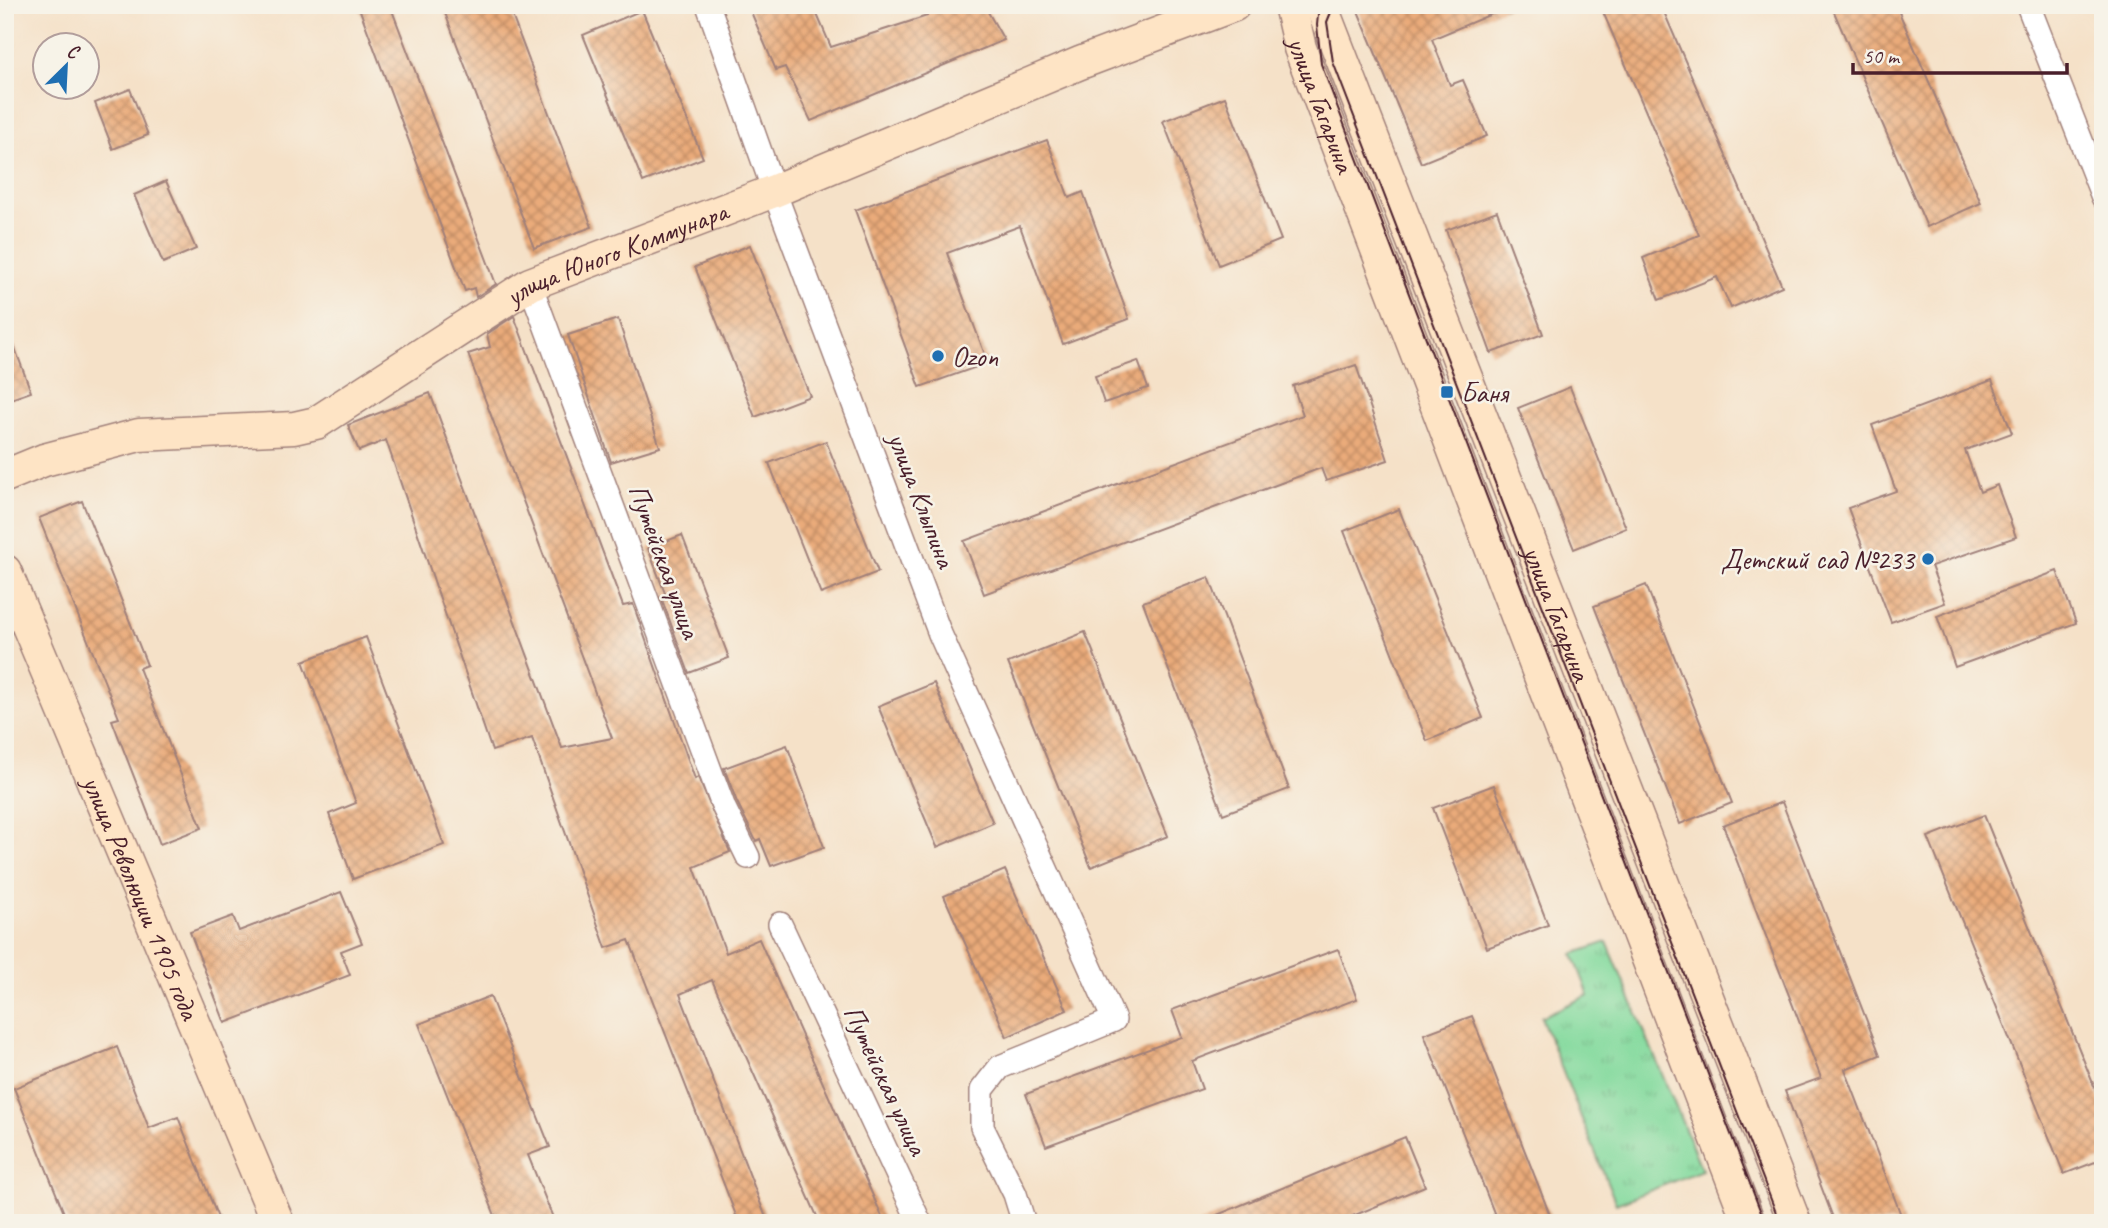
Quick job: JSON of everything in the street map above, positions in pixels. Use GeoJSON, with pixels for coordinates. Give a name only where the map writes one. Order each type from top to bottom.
{"type":"FeatureCollection","features":[{"type":"Feature","properties":{"kind":"street","name":"улица Клыпина"},"geometry":{"type":"LineString","coordinates":[[708,5],[774,191],[940,634],[1105,1006],[1114,1020],[1000,1067],[982,1090],[982,1126],[1015,1194],[1024,1223]]}},
{"type":"Feature","properties":{"kind":"street","name":"улица Юного Коммунара"},"geometry":{"type":"LineString","coordinates":[[5,476],[44,460],[139,435],[295,428],[316,423],[530,284],[774,191],[1080,63],[1234,5]]}},
{"type":"Feature","properties":{"kind":"street","name":"улица Гагарина"},"geometry":{"type":"LineString","coordinates":[[1290,5],[1300,48],[1749,1223]]}},
{"type":"Feature","properties":{"kind":"street","name":"улица Гагарина"},"geometry":{"type":"LineString","coordinates":[[1321,5],[1795,1223]]}},
{"type":"Feature","properties":{"kind":"street"},"geometry":{"type":"LineString","coordinates":[[2028,5],[2103,197]]}},
{"type":"Feature","properties":{"kind":"street","name":"Путейская улица"},"geometry":{"type":"LineString","coordinates":[[530,284],[724,807],[748,857]]}},
{"type":"Feature","properties":{"kind":"street","name":"улица Революции 1905 года"},"geometry":{"type":"LineString","coordinates":[[5,571],[278,1223]]}},
{"type":"Feature","properties":{"kind":"street","name":"Путейская улица"},"geometry":{"type":"LineString","coordinates":[[780,924],[920,1223]]}},
{"type":"Feature","properties":{"kind":"green space"},"geometry":{"type":"Polygon","coordinates":[[[1607,942],[1702,1170],[1616,1204],[1541,1017],[1589,995],[1573,954],[1607,942]]]}},
{"type":"Feature","properties":{"kind":"building"},"geometry":{"type":"Polygon","coordinates":[[[358,5],[390,5],[496,284],[476,297],[474,288],[465,291],[358,5]]]}},
{"type":"Feature","properties":{"kind":"building"},"geometry":{"type":"Polygon","coordinates":[[[442,5],[508,5],[592,227],[534,248],[442,5]]]}},
{"type":"Feature","properties":{"kind":"building"},"geometry":{"type":"Polygon","coordinates":[[[748,5],[813,5],[831,47],[927,16],[923,5],[984,5],[1004,40],[811,121],[785,67],[776,70],[748,5]]]}},
{"type":"Feature","properties":{"kind":"building"},"geometry":{"type":"Polygon","coordinates":[[[1372,5],[1513,5],[1432,39],[1450,85],[1463,80],[1487,136],[1421,163],[1358,11],[1372,5]]]}},
{"type":"Feature","properties":{"kind":"building"},"geometry":{"type":"Polygon","coordinates":[[[1600,5],[1661,5],[1782,286],[1731,308],[1717,277],[1659,300],[1643,258],[1699,235],[1600,5]]]}},
{"type":"Feature","properties":{"kind":"building"},"geometry":{"type":"Polygon","coordinates":[[[1831,5],[1896,5],[1981,203],[1927,227],[1831,5]]]}},
{"type":"Feature","properties":{"kind":"building"},"geometry":{"type":"Polygon","coordinates":[[[642,10],[703,158],[643,182],[583,35],[642,10]]]}},
{"type":"Feature","properties":{"kind":"building"},"geometry":{"type":"Polygon","coordinates":[[[130,89],[148,135],[113,149],[95,103],[130,89]]]}},
{"type":"Feature","properties":{"kind":"building"},"geometry":{"type":"Polygon","coordinates":[[[1225,97],[1281,240],[1219,265],[1163,121],[1225,97]]]}},
{"type":"Feature","properties":{"kind":"building"},"geometry":{"type":"Polygon","coordinates":[[[1047,140],[1069,198],[1083,192],[1129,319],[1063,344],[1020,226],[947,253],[988,363],[920,387],[855,210],[1047,140]]]}},
{"type":"Feature","properties":{"kind":"building"},"geometry":{"type":"Polygon","coordinates":[[[166,181],[196,249],[163,263],[134,195],[166,181]]]}},
{"type":"Feature","properties":{"kind":"building"},"geometry":{"type":"Polygon","coordinates":[[[1497,211],[1543,334],[1491,353],[1446,230],[1497,211]]]}},
{"type":"Feature","properties":{"kind":"building"},"geometry":{"type":"Polygon","coordinates":[[[750,245],[810,396],[755,417],[695,267],[750,245]]]}},
{"type":"Feature","properties":{"kind":"building"},"geometry":{"type":"Polygon","coordinates":[[[514,316],[623,606],[633,604],[695,779],[698,777],[730,852],[694,867],[726,953],[759,939],[885,1223],[820,1223],[712,980],[680,994],[768,1223],[739,1223],[629,940],[606,948],[532,738],[492,751],[386,440],[359,451],[348,425],[430,393],[562,748],[612,738],[468,354],[490,347],[487,334],[514,316]]]}},
{"type":"Feature","properties":{"kind":"building"},"geometry":{"type":"Polygon","coordinates":[[[618,319],[660,447],[611,462],[568,335],[618,319]]]}},
{"type":"Feature","properties":{"kind":"building"},"geometry":{"type":"Polygon","coordinates":[[[8,329],[31,392],[5,401],[5,330],[8,329]]]}},
{"type":"Feature","properties":{"kind":"building"},"geometry":{"type":"Polygon","coordinates":[[[1138,361],[1148,388],[1104,403],[1095,376],[1138,361]]]}},
{"type":"Feature","properties":{"kind":"building"},"geometry":{"type":"Polygon","coordinates":[[[1356,365],[1388,460],[1326,481],[1321,468],[984,594],[964,541],[1303,415],[1293,386],[1356,365]]]}},
{"type":"Feature","properties":{"kind":"building"},"geometry":{"type":"Polygon","coordinates":[[[1992,380],[2012,433],[1965,450],[1980,492],[1997,485],[2016,537],[1931,566],[1945,603],[1891,622],[1848,508],[1896,491],[1872,425],[1992,380]]]}},
{"type":"Feature","properties":{"kind":"building"},"geometry":{"type":"Polygon","coordinates":[[[1570,387],[1626,528],[1574,549],[1518,408],[1570,387]]]}},
{"type":"Feature","properties":{"kind":"building"},"geometry":{"type":"Polygon","coordinates":[[[826,441],[878,572],[821,594],[769,463],[826,441]]]}},
{"type":"Feature","properties":{"kind":"building"},"geometry":{"type":"Polygon","coordinates":[[[82,501],[147,665],[139,668],[202,828],[160,844],[112,720],[119,718],[39,518],[82,501]]]}},
{"type":"Feature","properties":{"kind":"building"},"geometry":{"type":"Polygon","coordinates":[[[1399,509],[1483,718],[1427,741],[1344,531],[1399,509]]]}},
{"type":"Feature","properties":{"kind":"building"},"geometry":{"type":"Polygon","coordinates":[[[682,535],[729,658],[689,673],[661,597],[666,596],[648,548],[682,535]]]}},
{"type":"Feature","properties":{"kind":"building"},"geometry":{"type":"Polygon","coordinates":[[[2057,571],[2076,623],[1955,667],[1937,616],[2057,571]]]}},
{"type":"Feature","properties":{"kind":"building"},"geometry":{"type":"Polygon","coordinates":[[[1209,577],[1289,789],[1223,814],[1143,602],[1209,577]]]}},
{"type":"Feature","properties":{"kind":"building"},"geometry":{"type":"Polygon","coordinates":[[[1646,585],[1732,803],[1680,824],[1594,606],[1646,585]]]}},
{"type":"Feature","properties":{"kind":"building"},"geometry":{"type":"Polygon","coordinates":[[[1085,632],[1168,836],[1091,867],[1008,663],[1085,632]]]}},
{"type":"Feature","properties":{"kind":"building"},"geometry":{"type":"Polygon","coordinates":[[[366,637],[444,845],[353,879],[329,814],[356,803],[303,661],[366,637]]]}},
{"type":"Feature","properties":{"kind":"building"},"geometry":{"type":"Polygon","coordinates":[[[934,683],[993,823],[937,847],[878,706],[934,683]]]}},
{"type":"Feature","properties":{"kind":"building"},"geometry":{"type":"Polygon","coordinates":[[[787,745],[824,847],[771,866],[760,839],[756,841],[737,802],[724,768],[787,745]]]}},
{"type":"Feature","properties":{"kind":"building"},"geometry":{"type":"Polygon","coordinates":[[[1494,785],[1548,925],[1487,948],[1433,808],[1494,785]]]}},
{"type":"Feature","properties":{"kind":"building"},"geometry":{"type":"Polygon","coordinates":[[[1782,802],[1880,1055],[1845,1069],[1904,1223],[1835,1223],[1785,1091],[1821,1078],[1723,825],[1782,802]]]}},
{"type":"Feature","properties":{"kind":"building"},"geometry":{"type":"Polygon","coordinates":[[[1984,815],[2103,1108],[2103,1159],[2064,1174],[1928,837],[1984,815]]]}},
{"type":"Feature","properties":{"kind":"building"},"geometry":{"type":"Polygon","coordinates":[[[1005,870],[1067,1010],[1007,1037],[944,896],[1005,870]]]}},
{"type":"Feature","properties":{"kind":"building"},"geometry":{"type":"Polygon","coordinates":[[[341,892],[362,943],[341,951],[350,975],[225,1023],[190,932],[233,916],[239,931],[341,892]]]}},
{"type":"Feature","properties":{"kind":"building"},"geometry":{"type":"Polygon","coordinates":[[[1338,949],[1357,999],[1192,1061],[1202,1089],[1046,1146],[1026,1094],[1182,1037],[1172,1010],[1338,949]]]}},
{"type":"Feature","properties":{"kind":"building"},"geometry":{"type":"Polygon","coordinates":[[[490,996],[550,1147],[528,1155],[555,1223],[498,1223],[419,1024],[490,996]]]}},
{"type":"Feature","properties":{"kind":"building"},"geometry":{"type":"Polygon","coordinates":[[[1472,1016],[1553,1223],[1498,1223],[1424,1034],[1472,1016]]]}},
{"type":"Feature","properties":{"kind":"building"},"geometry":{"type":"Polygon","coordinates":[[[117,1047],[149,1128],[178,1117],[220,1223],[68,1223],[14,1088],[117,1047]]]}},
{"type":"Feature","properties":{"kind":"building"},"geometry":{"type":"Polygon","coordinates":[[[1405,1137],[1425,1186],[1336,1223],[1198,1223],[1405,1137]]]}},
{"type":"Feature","properties":{"kind":"tram line"},"geometry":{"type":"LineString","coordinates":[[1319,5],[1317,25],[1321,64],[1765,1223]]}},
{"type":"Feature","properties":{"kind":"tram line"},"geometry":{"type":"LineString","coordinates":[[1334,5],[1327,22],[1333,62],[1780,1223]]}},
{"type":"Feature","properties":{"kind":"place","name":"Ozon"},"geometry":{"type":"Point","coordinates":[938,356]}},
{"type":"Feature","properties":{"kind":"place","name":"Баня"},"geometry":{"type":"Point","coordinates":[1447,392]}},
{"type":"Feature","properties":{"kind":"place","name":"Детский сад №233"},"geometry":{"type":"Point","coordinates":[1928,559]}}]}
